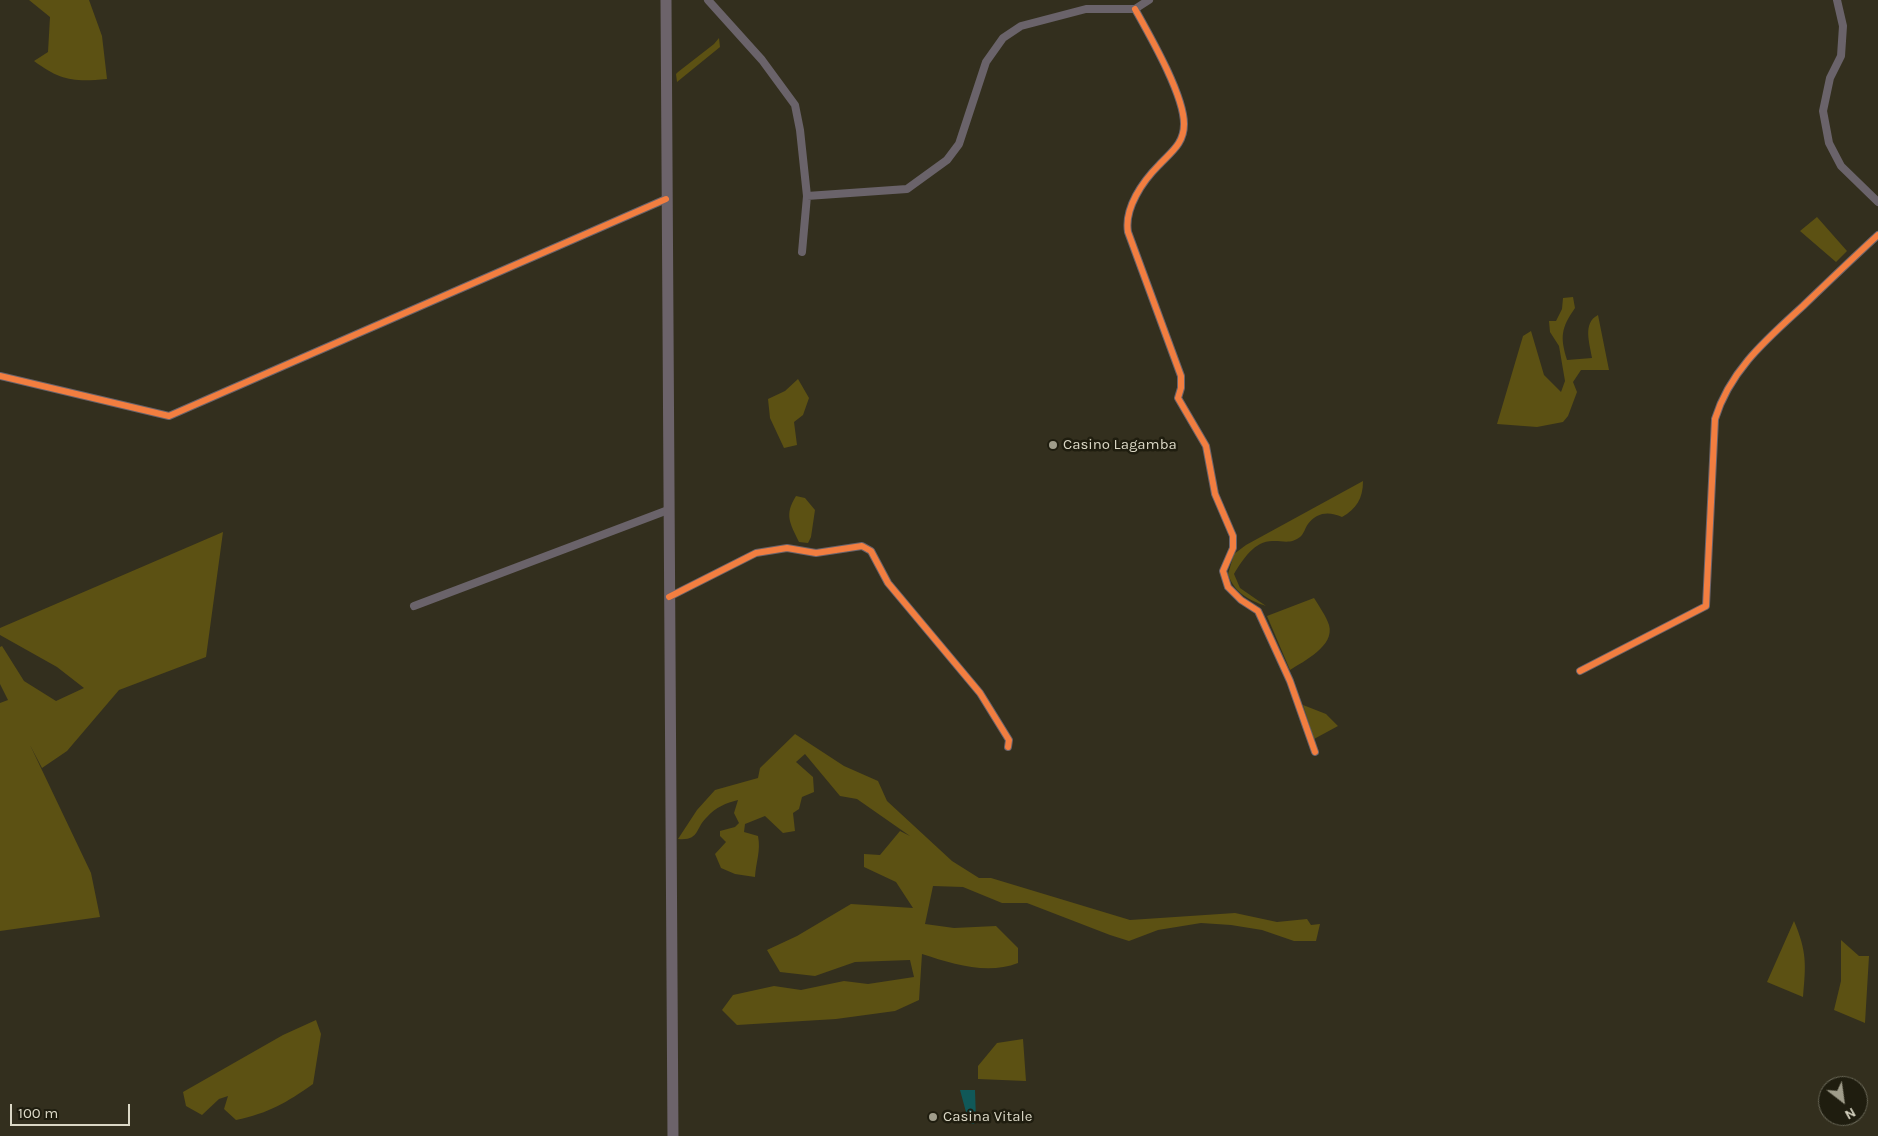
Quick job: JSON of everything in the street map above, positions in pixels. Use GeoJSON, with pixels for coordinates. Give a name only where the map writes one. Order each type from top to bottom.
{"type":"FeatureCollection","features":[{"type":"Feature","properties":{"kind":"main road"},"geometry":{"type":"LineString","coordinates":[[666,0],[673,1136]]}},
{"type":"Feature","properties":{"kind":"street"},"geometry":{"type":"LineString","coordinates":[[708,0],[762,60],[795,104],[807,196],[802,252]]}},
{"type":"Feature","properties":{"kind":"street"},"geometry":{"type":"LineString","coordinates":[[807,196],[906,189],[947,160],[959,144],[986,62],[1002,38],[1021,26],[1086,9],[1136,9],[1149,0]]}},
{"type":"Feature","properties":{"kind":"street"},"geometry":{"type":"LineString","coordinates":[[1837,0],[1843,26],[1841,56],[1830,78],[1823,111],[1829,143],[1841,166],[1878,202]]}},
{"type":"Feature","properties":{"kind":"street"},"geometry":{"type":"LineString","coordinates":[[1136,9],[1164,63],[1182,111],[1184,125],[1181,141],[1177,148],[1157,166],[1139,191],[1126,222],[1128,232],[1181,376],[1181,388],[1178,398],[1206,446],[1215,494],[1233,536],[1233,548],[1223,571],[1228,587],[1241,600],[1258,611],[1290,681],[1315,752]]}},
{"type":"Feature","properties":{"kind":"street"},"geometry":{"type":"LineString","coordinates":[[0,376],[169,416],[666,199]]}},
{"type":"Feature","properties":{"kind":"street"},"geometry":{"type":"LineString","coordinates":[[1580,672],[1706,606],[1715,419],[1721,400],[1731,381],[1761,345],[1878,235]]}},
{"type":"Feature","properties":{"kind":"street"},"geometry":{"type":"LineString","coordinates":[[414,606],[668,510]]}},
{"type":"Feature","properties":{"kind":"street"},"geometry":{"type":"LineString","coordinates":[[669,597],[756,553],[786,548],[816,553],[862,546],[871,551],[888,583],[980,694],[1008,740],[1008,747]]}},
{"type":"Feature","properties":{"kind":"shaded area"},"geometry":{"type":"Polygon","coordinates":[[[29,0],[89,0],[102,36],[107,79],[68,79],[52,73],[34,61],[48,52],[50,17],[29,0]]]}},
{"type":"Feature","properties":{"kind":"shaded area"},"geometry":{"type":"Polygon","coordinates":[[[719,38],[720,47],[677,82],[676,74],[719,38]]]}},
{"type":"Feature","properties":{"kind":"shaded area"},"geometry":{"type":"Polygon","coordinates":[[[1817,217],[1847,251],[1836,262],[1800,231],[1817,217]]]}},
{"type":"Feature","properties":{"kind":"shaded area"},"geometry":{"type":"Polygon","coordinates":[[[1573,297],[1575,308],[1564,327],[1563,333],[1563,345],[1567,360],[1592,358],[1588,334],[1590,323],[1598,315],[1609,370],[1581,370],[1573,382],[1577,392],[1568,416],[1563,422],[1537,427],[1497,424],[1523,336],[1531,331],[1544,375],[1561,392],[1565,381],[1559,346],[1550,332],[1549,321],[1556,321],[1562,309],[1563,298],[1573,297]]]}},
{"type":"Feature","properties":{"kind":"shaded area"},"geometry":{"type":"Polygon","coordinates":[[[798,379],[809,398],[803,415],[794,422],[797,445],[784,448],[770,418],[768,399],[785,391],[798,379]]]}},
{"type":"Feature","properties":{"kind":"shaded area"},"geometry":{"type":"Polygon","coordinates":[[[1363,481],[1362,493],[1358,503],[1347,514],[1342,517],[1328,513],[1319,515],[1312,520],[1303,534],[1297,539],[1267,542],[1250,551],[1234,574],[1240,588],[1266,606],[1248,598],[1234,586],[1228,574],[1234,554],[1246,545],[1363,481]]]}},
{"type":"Feature","properties":{"kind":"shaded area"},"geometry":{"type":"Polygon","coordinates":[[[796,496],[805,498],[815,510],[811,537],[808,543],[799,542],[790,519],[790,509],[796,496]]]}},
{"type":"Feature","properties":{"kind":"shaded area"},"geometry":{"type":"Polygon","coordinates":[[[223,532],[206,657],[119,690],[67,751],[42,768],[30,745],[91,873],[100,917],[0,931],[0,703],[8,700],[0,684],[0,647],[2,646],[24,681],[56,701],[84,688],[57,667],[0,635],[0,628],[223,532]]]}},
{"type":"Feature","properties":{"kind":"shaded area"},"geometry":{"type":"Polygon","coordinates":[[[1314,598],[1329,625],[1330,633],[1323,646],[1317,652],[1290,670],[1267,616],[1314,598]]]}},
{"type":"Feature","properties":{"kind":"shaded area"},"geometry":{"type":"Polygon","coordinates":[[[1303,705],[1326,714],[1338,726],[1314,739],[1303,705]]]}},
{"type":"Feature","properties":{"kind":"shaded area"},"geometry":{"type":"Polygon","coordinates":[[[795,734],[844,766],[878,781],[887,801],[952,861],[979,878],[991,878],[1130,920],[1235,913],[1277,922],[1307,919],[1311,925],[1320,924],[1316,941],[1294,941],[1262,930],[1201,923],[1158,930],[1129,941],[1027,903],[1002,903],[963,887],[933,886],[925,924],[954,928],[996,926],[1018,948],[1018,963],[994,968],[970,967],[922,954],[919,1000],[895,1011],[836,1019],[737,1025],[722,1010],[733,995],[774,986],[801,990],[844,981],[868,984],[914,977],[910,960],[855,962],[815,976],[780,972],[767,950],[797,936],[851,904],[913,908],[896,882],[864,867],[864,854],[880,855],[900,831],[910,836],[857,799],[840,796],[805,754],[796,762],[813,777],[814,792],[802,797],[799,809],[793,813],[795,831],[783,833],[765,816],[745,824],[744,832],[758,836],[759,841],[755,877],[735,874],[721,868],[715,854],[726,842],[720,836],[720,831],[735,827],[739,823],[734,813],[738,800],[725,804],[714,811],[703,821],[694,836],[678,839],[697,810],[715,790],[758,778],[760,768],[795,734]]]}},
{"type":"Feature","properties":{"kind":"shaded area"},"geometry":{"type":"Polygon","coordinates":[[[1794,921],[1801,941],[1804,958],[1803,997],[1767,982],[1794,921]]]}},
{"type":"Feature","properties":{"kind":"shaded area"},"geometry":{"type":"Polygon","coordinates":[[[1841,940],[1859,956],[1869,956],[1865,1023],[1834,1010],[1841,981],[1841,940]]]}},
{"type":"Feature","properties":{"kind":"shaded area"},"geometry":{"type":"Polygon","coordinates":[[[316,1020],[321,1034],[313,1084],[303,1091],[268,1111],[236,1120],[224,1109],[228,1096],[219,1099],[202,1115],[186,1106],[183,1092],[283,1035],[316,1020]]]}},
{"type":"Feature","properties":{"kind":"shaded area"},"geometry":{"type":"Polygon","coordinates":[[[1023,1039],[1026,1081],[978,1079],[978,1066],[997,1043],[1023,1039]]]}},
{"type":"Feature","properties":{"kind":"water"},"geometry":{"type":"Polygon","coordinates":[[[960,1090],[975,1090],[976,1120],[974,1124],[964,1121],[966,1112],[960,1090]]]}},
{"type":"Feature","properties":{"kind":"cycle path"},"geometry":{"type":"LineString","coordinates":[[1135,9],[1172,82],[1183,112],[1184,124],[1182,137],[1179,142],[1153,171],[1136,196],[1129,214],[1128,232],[1181,376],[1181,388],[1178,398],[1206,446],[1215,494],[1233,536],[1233,548],[1223,571],[1228,587],[1241,600],[1258,611],[1290,681],[1315,752]]}},
{"type":"Feature","properties":{"kind":"cycle path"},"geometry":{"type":"LineString","coordinates":[[0,376],[169,416],[666,199]]}},
{"type":"Feature","properties":{"kind":"cycle path"},"geometry":{"type":"LineString","coordinates":[[1580,671],[1706,606],[1715,419],[1722,401],[1740,370],[1763,343],[1878,235]]}},
{"type":"Feature","properties":{"kind":"cycle path"},"geometry":{"type":"LineString","coordinates":[[669,597],[756,553],[787,548],[816,553],[862,546],[871,551],[888,583],[980,693],[1009,740],[1008,747]]}},
{"type":"Feature","properties":{"kind":"place","name":"Casino Lagamba"},"geometry":{"type":"Point","coordinates":[1053,445]}},
{"type":"Feature","properties":{"kind":"place","name":"Casina Vitale"},"geometry":{"type":"Point","coordinates":[933,1117]}}]}
